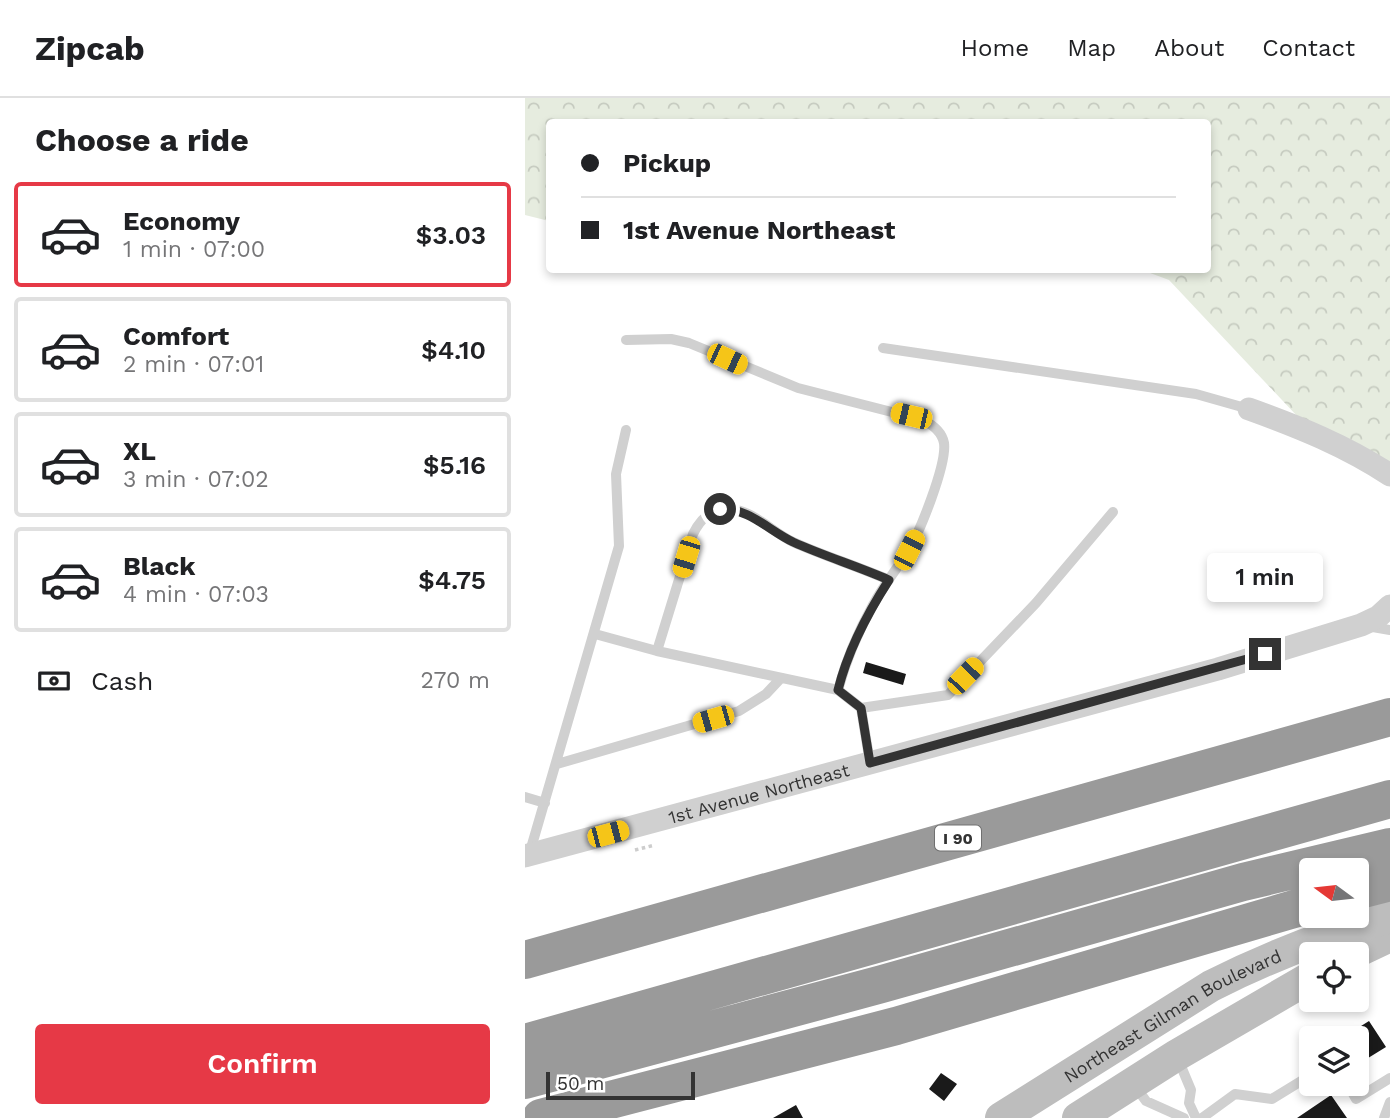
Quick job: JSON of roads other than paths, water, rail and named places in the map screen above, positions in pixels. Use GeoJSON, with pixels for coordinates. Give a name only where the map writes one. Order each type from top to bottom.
{"type":"FeatureCollection","features":[{"type":"Feature","properties":{"kind":"highway","name":"I 90"},"geometry":{"type":"LineString","coordinates":[[525,960],[1390,717]]}},
{"type":"Feature","properties":{"kind":"highway"},"geometry":{"type":"LineString","coordinates":[[525,1043],[1390,799]]}},
{"type":"Feature","properties":{"kind":"highway"},"geometry":{"type":"LineString","coordinates":[[525,1080],[882,984],[1199,894],[1390,847]]}},
{"type":"Feature","properties":{"kind":"highway"},"geometry":{"type":"LineString","coordinates":[[1369,888],[1390,882]]}},
{"type":"Feature","properties":{"kind":"highway"},"geometry":{"type":"LineString","coordinates":[[541,1118],[896,1026],[1299,908]]}},
{"type":"Feature","properties":{"kind":"street"},"geometry":{"type":"LineString","coordinates":[[1249,409],[1313,433],[1365,458],[1390,475]]}},
{"type":"Feature","properties":{"kind":"street","name":"1st Avenue Northeast"},"geometry":{"type":"LineString","coordinates":[[527,856],[1218,669],[1361,625],[1378,617],[1390,606]]}},
{"type":"Feature","properties":{"kind":"street","name":"Northeast Gilman Boulevard"},"geometry":{"type":"LineString","coordinates":[[1001,1118],[1152,1021],[1247,968],[1317,940],[1390,917]]}},
{"type":"Feature","properties":{"kind":"street"},"geometry":{"type":"LineString","coordinates":[[1369,946],[1390,936]]}},
{"type":"Feature","properties":{"kind":"street","name":"Northeast Gilman Boulevard"},"geometry":{"type":"LineString","coordinates":[[1078,1118],[1177,1055],[1299,983]]}},
{"type":"Feature","properties":{"kind":"street"},"geometry":{"type":"LineString","coordinates":[[1152,1021],[1177,1055]]}},
{"type":"Feature","properties":{"kind":"lane"},"geometry":{"type":"LineString","coordinates":[[626,340],[671,339],[689,343],[798,388],[923,420],[937,429],[944,443],[941,465],[916,535],[874,602],[854,643],[838,690]]}},
{"type":"Feature","properties":{"kind":"lane"},"geometry":{"type":"LineString","coordinates":[[883,348],[1170,390],[1249,409]]}},
{"type":"Feature","properties":{"kind":"lane"},"geometry":{"type":"LineString","coordinates":[[527,856],[557,764],[619,546],[616,474],[626,430]]}},
{"type":"Feature","properties":{"kind":"lane"},"geometry":{"type":"LineString","coordinates":[[657,651],[693,534],[700,520],[711,512],[731,509],[743,512],[791,541],[889,580]]}},
{"type":"Feature","properties":{"kind":"lane"},"geometry":{"type":"LineString","coordinates":[[861,708],[948,695],[1036,603],[1113,512]]}},
{"type":"Feature","properties":{"kind":"lane"},"geometry":{"type":"LineString","coordinates":[[1361,625],[1390,630]]}},
{"type":"Feature","properties":{"kind":"lane"},"geometry":{"type":"LineString","coordinates":[[595,634],[657,651],[838,690],[861,708],[870,763]]}},
{"type":"Feature","properties":{"kind":"lane"},"geometry":{"type":"LineString","coordinates":[[557,764],[739,711],[766,694],[781,678]]}},
{"type":"Feature","properties":{"kind":"lane"},"geometry":{"type":"LineString","coordinates":[[525,797],[545,803]]}},
{"type":"Feature","properties":{"kind":"lane"},"geometry":{"type":"LineString","coordinates":[[1177,1055],[1191,1090],[1189,1103],[1196,1118]]}},
{"type":"Feature","properties":{"kind":"lane"},"geometry":{"type":"LineString","coordinates":[[1369,1091],[1390,1078]]}},
{"type":"Feature","properties":{"kind":"lane"},"geometry":{"type":"LineString","coordinates":[[1202,1118],[1235,1094],[1272,1099],[1299,1082]]}},
{"type":"Feature","properties":{"kind":"lane"},"geometry":{"type":"LineString","coordinates":[[1133,1083],[1146,1101],[1184,1118]]}},
{"type":"Feature","properties":{"kind":"lane"},"geometry":{"type":"LineString","coordinates":[[1384,1118],[1390,1102]]}}]}
